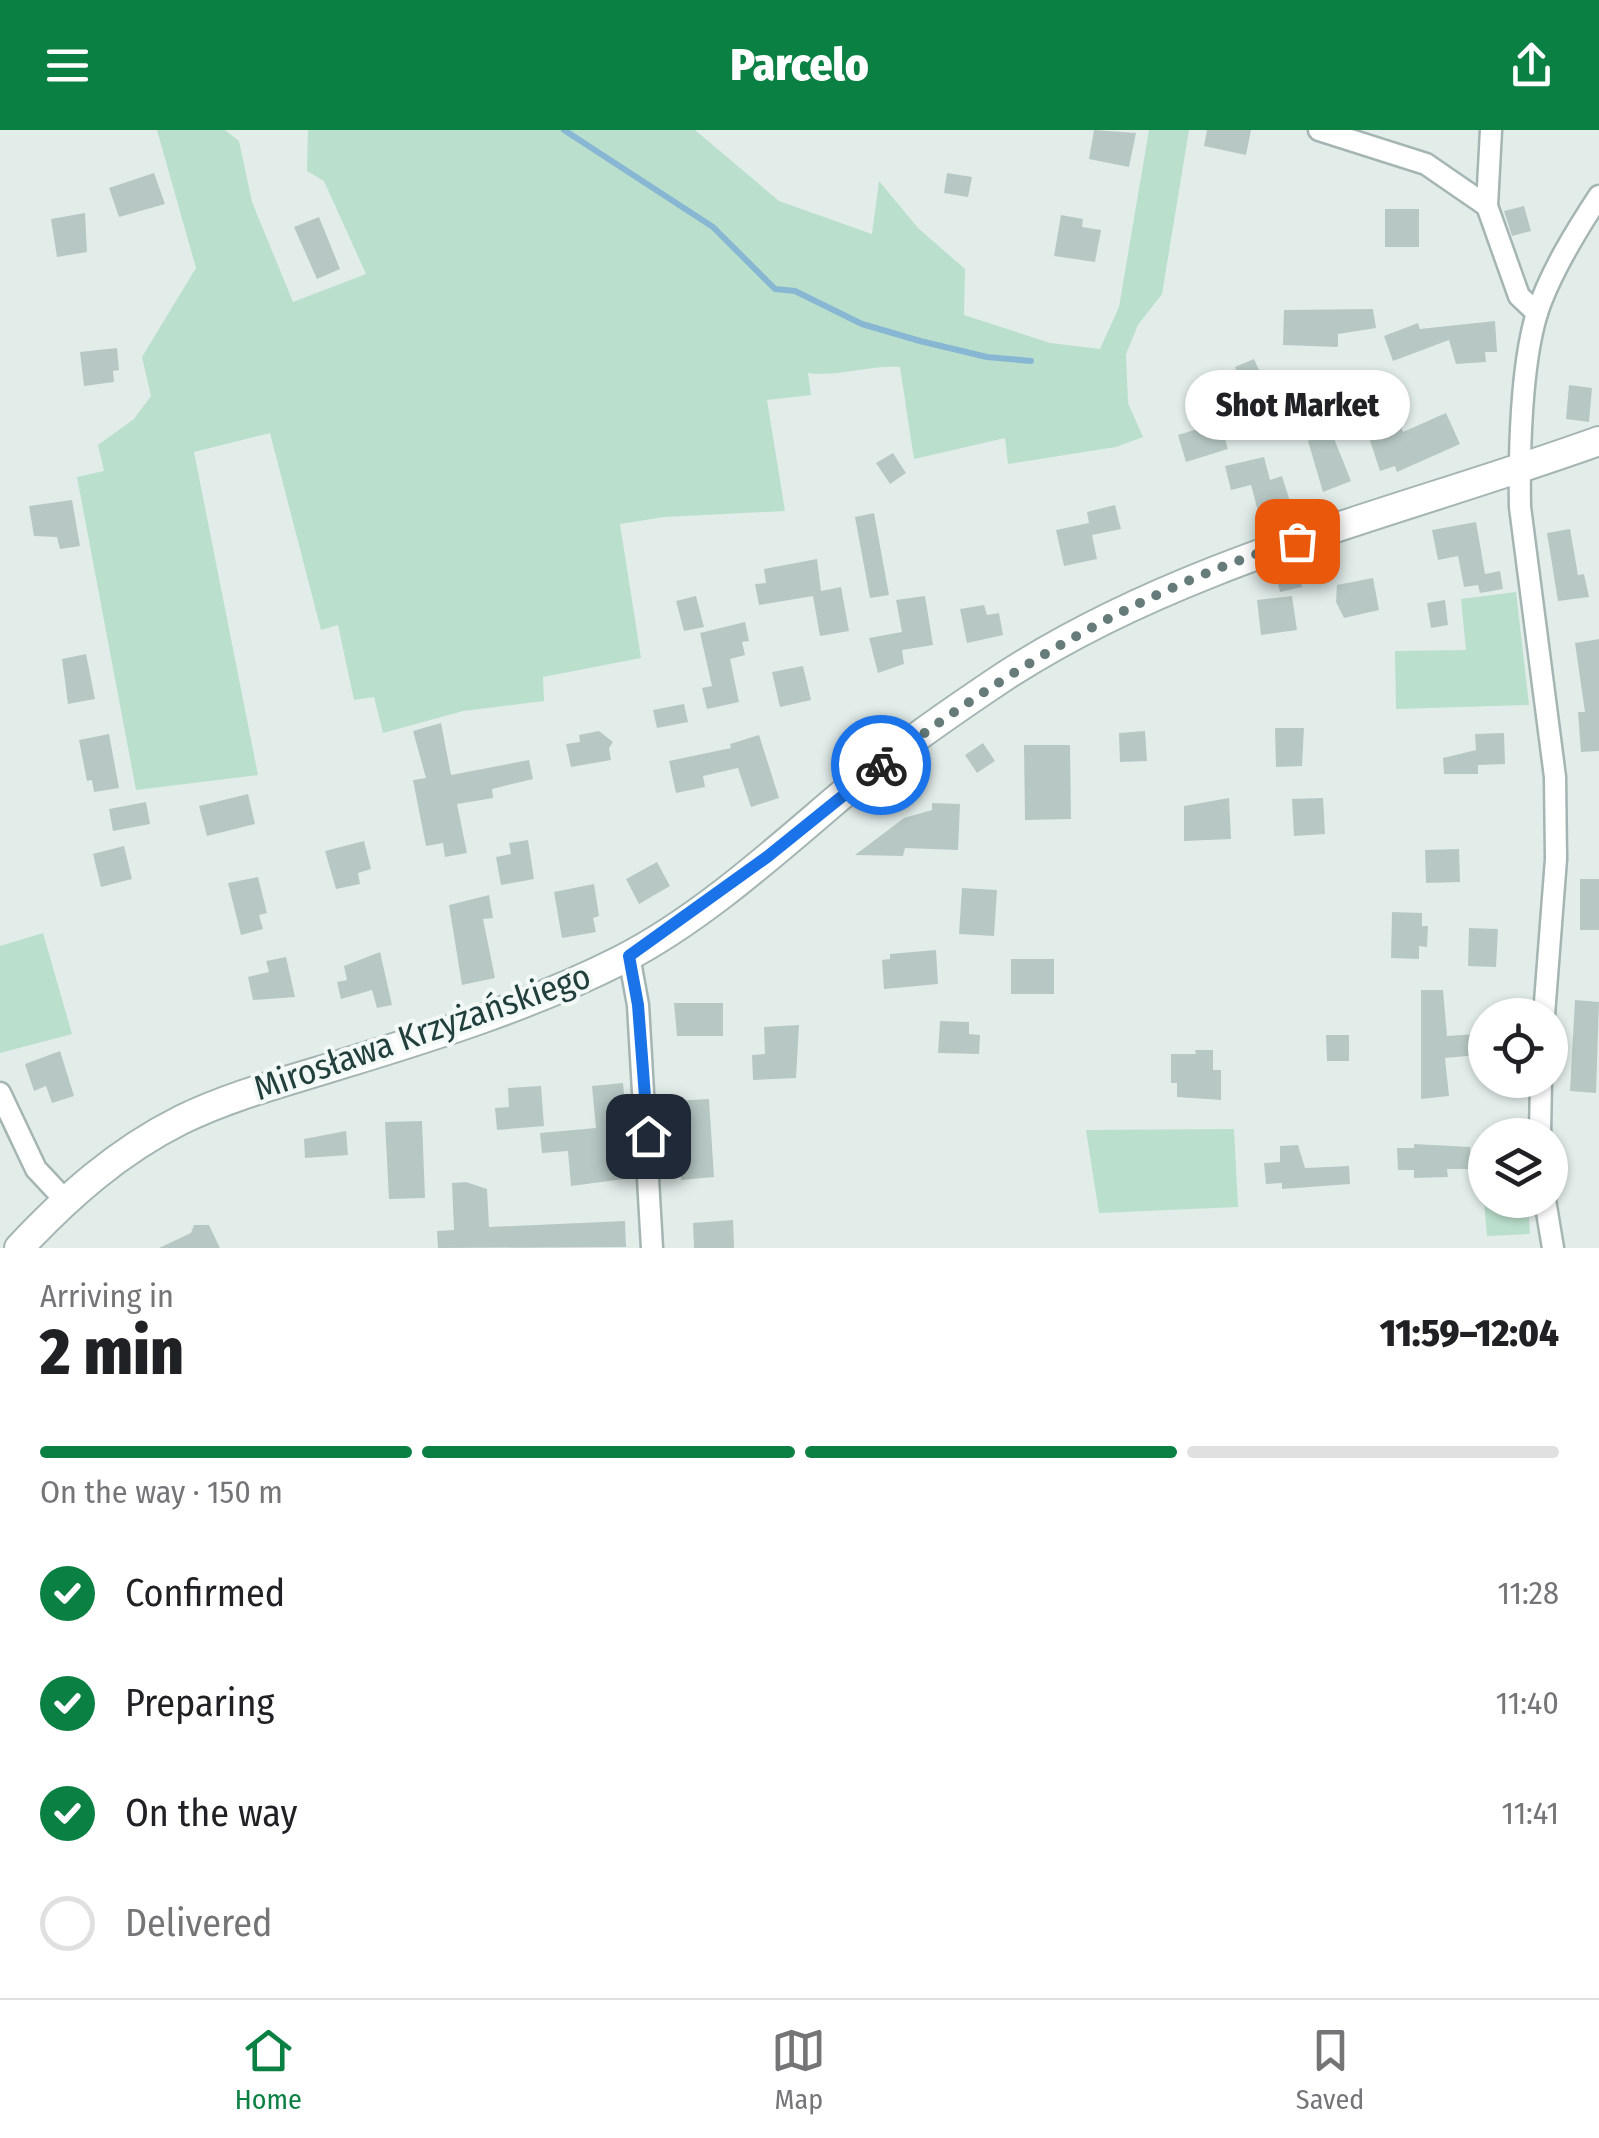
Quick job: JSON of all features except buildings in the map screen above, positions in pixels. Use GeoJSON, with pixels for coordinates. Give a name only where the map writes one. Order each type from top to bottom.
{"type":"FeatureCollection","features":[{"type":"Feature","properties":{"kind":"street"},"geometry":{"type":"LineString","coordinates":[[1319,130],[1426,164],[1486,206]]}},
{"type":"Feature","properties":{"kind":"street"},"geometry":{"type":"LineString","coordinates":[[1491,130],[1486,206],[1520,296],[1537,314]]}},
{"type":"Feature","properties":{"kind":"street"},"geometry":{"type":"LineString","coordinates":[[1545,998],[1556,859],[1556,782],[1520,507],[1519,470],[1537,314],[1577,230],[1599,196]]}},
{"type":"Feature","properties":{"kind":"street","name":"Mirosława Krzyżańskiego"},"geometry":{"type":"LineString","coordinates":[[19,1248],[65,1200],[123,1153],[198,1112],[496,1014],[629,956],[757,864],[934,725],[1059,645],[1215,569],[1599,441]]}},
{"type":"Feature","properties":{"kind":"street"},"geometry":{"type":"LineString","coordinates":[[629,956],[641,1042],[652,1248]]}},
{"type":"Feature","properties":{"kind":"street"},"geometry":{"type":"LineString","coordinates":[[0,1093],[36,1169],[65,1200]]}},
{"type":"Feature","properties":{"kind":"street"},"geometry":{"type":"LineString","coordinates":[[1548,1218],[1552,1248]]}},
{"type":"Feature","properties":{"kind":"green space"},"geometry":{"type":"Polygon","coordinates":[[[157,130],[225,130],[239,141],[252,202],[293,302],[366,274],[324,181],[307,171],[308,130],[695,130],[779,201],[872,234],[879,181],[918,228],[965,269],[964,315],[1050,343],[1100,349],[1119,307],[1149,130],[1189,130],[1162,294],[1138,325],[1126,354],[1128,403],[1143,437],[1116,447],[1008,464],[1005,438],[914,459],[900,367],[808,373],[811,395],[767,400],[785,511],[664,517],[620,524],[641,658],[543,677],[544,701],[463,711],[383,733],[374,697],[354,700],[338,625],[321,630],[270,433],[194,452],[258,775],[136,790],[77,477],[104,471],[98,445],[134,419],[151,396],[142,357],[196,268],[157,130]]]}},
{"type":"Feature","properties":{"kind":"green space"},"geometry":{"type":"Polygon","coordinates":[[[1516,592],[1529,705],[1396,709],[1395,651],[1466,650],[1461,599],[1516,592]]]}},
{"type":"Feature","properties":{"kind":"green space"},"geometry":{"type":"Polygon","coordinates":[[[43,933],[72,1034],[0,1053],[0,946],[43,933]]]}},
{"type":"Feature","properties":{"kind":"green space"},"geometry":{"type":"Polygon","coordinates":[[[1234,1129],[1238,1207],[1099,1213],[1086,1130],[1234,1129]]]}},
{"type":"Feature","properties":{"kind":"green space"},"geometry":{"type":"Polygon","coordinates":[[[1485,1218],[1529,1218],[1530,1234],[1487,1236],[1485,1218]]]}},
{"type":"Feature","properties":{"kind":"waterway"},"geometry":{"type":"LineString","coordinates":[[564,130],[713,227],[775,289],[795,291],[862,324],[920,341],[987,357],[1031,361]]}},
{"type":"Feature","properties":{"kind":"way so far"},"geometry":{"type":"LineString","coordinates":[[881,765],[1008,675],[1059,645],[1134,605],[1215,569],[1297,541]]}},
{"type":"Feature","properties":{"kind":"place","name":"Shot Market"},"geometry":{"type":"Point","coordinates":[1297,541]}},
{"type":"Feature","properties":{"kind":"route"},"geometry":{"type":"LineString","coordinates":[[648,1136],[638,1005],[629,956],[767,857],[881,765]]}}]}
